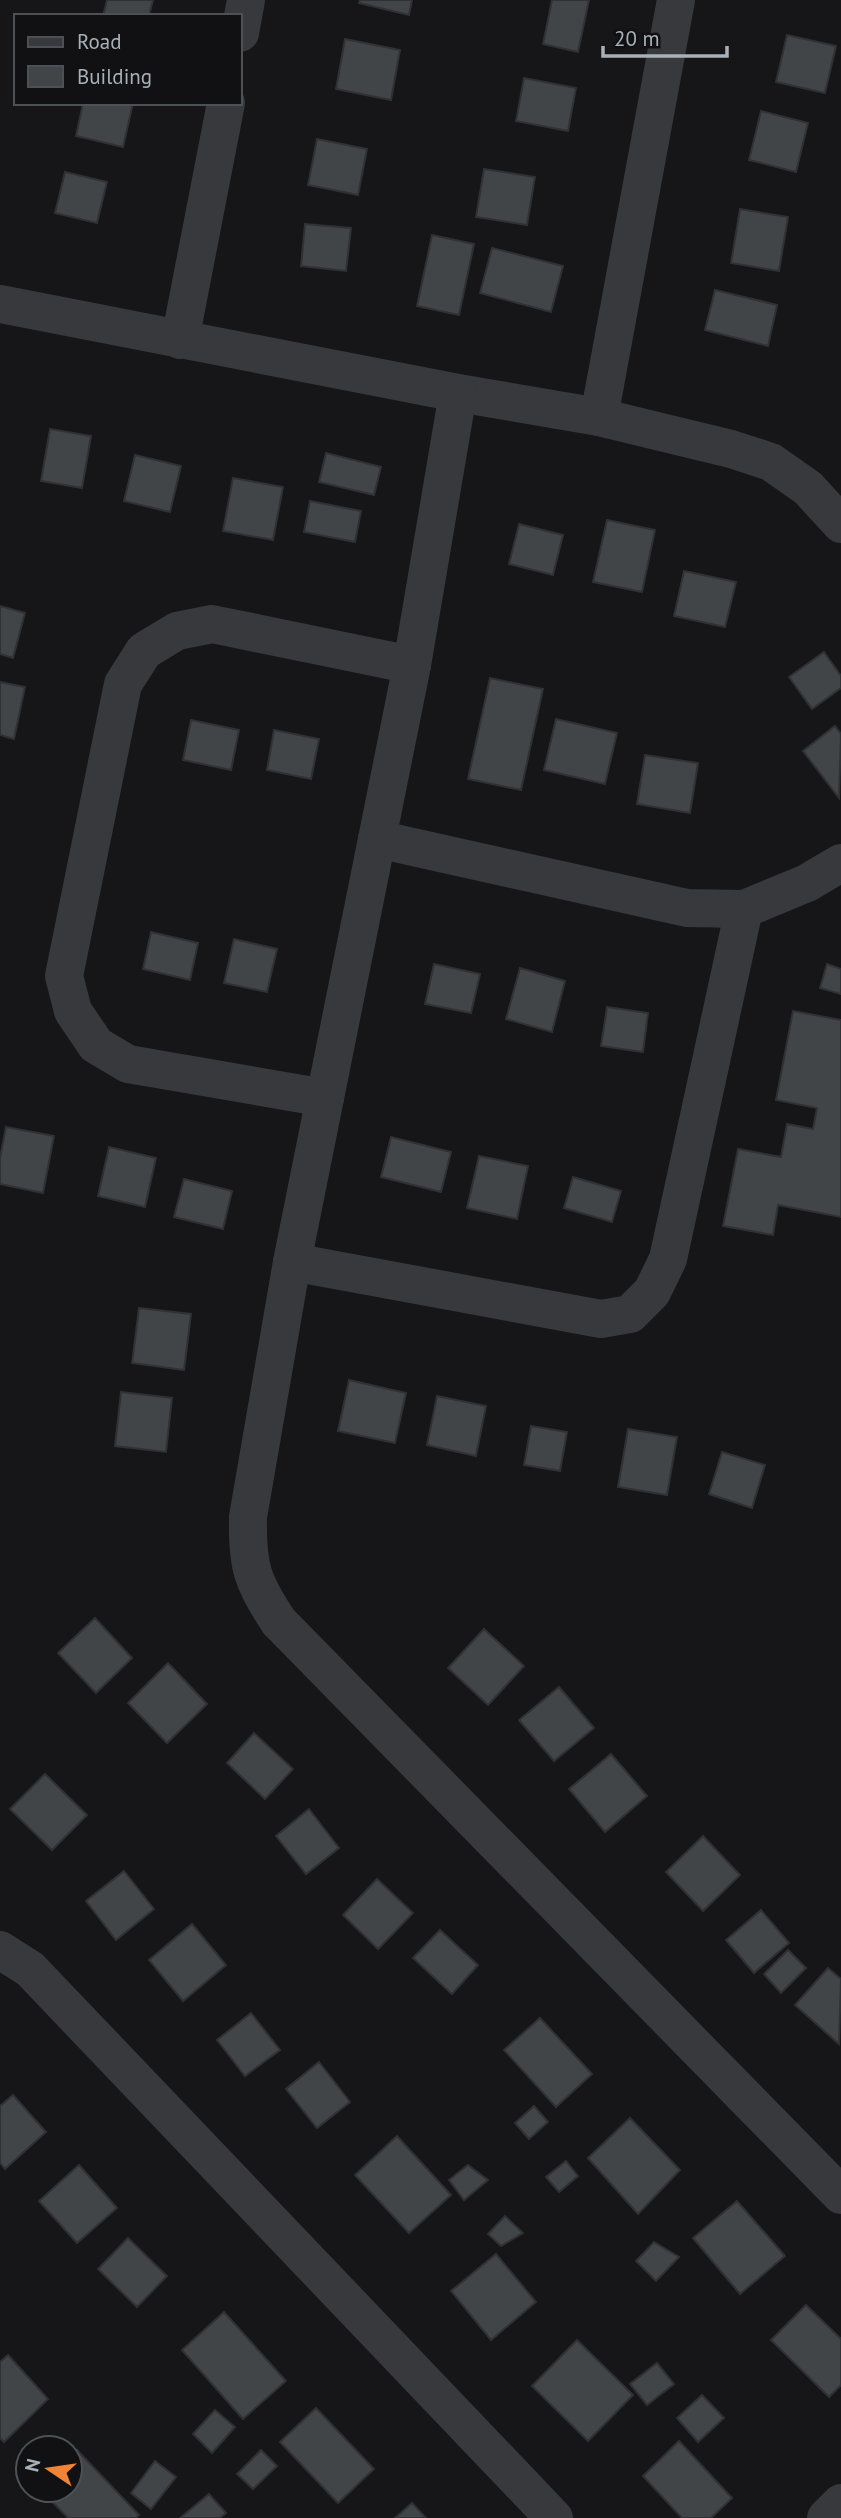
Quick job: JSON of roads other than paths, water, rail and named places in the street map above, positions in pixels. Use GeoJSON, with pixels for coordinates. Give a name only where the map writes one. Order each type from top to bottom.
{"type":"FeatureCollection","features":[{"type":"Feature","properties":{"kind":"street"},"geometry":{"type":"LineString","coordinates":[[242,22],[246,0]]}},
{"type":"Feature","properties":{"kind":"street"},"geometry":{"type":"LineString","coordinates":[[599,417],[676,0]]}},
{"type":"Feature","properties":{"kind":"street"},"geometry":{"type":"LineString","coordinates":[[180,340],[226,105]]}},
{"type":"Feature","properties":{"kind":"street"},"geometry":{"type":"LineString","coordinates":[[0,304],[458,393],[599,417],[731,449],[771,462],[808,488],[841,524]]}},
{"type":"Feature","properties":{"kind":"street"},"geometry":{"type":"LineString","coordinates":[[458,393],[412,665],[292,1262],[248,1517],[247,1558],[260,1593],[279,1622],[841,2195]]}},
{"type":"Feature","properties":{"kind":"street"},"geometry":{"type":"LineString","coordinates":[[325,1098],[128,1064],[96,1045],[72,1011],[64,976],[66,963],[123,684],[144,651],[177,631],[212,624],[412,665]]}},
{"type":"Feature","properties":{"kind":"street"},"geometry":{"type":"LineString","coordinates":[[377,839],[687,908],[744,909],[807,883],[841,863]]}},
{"type":"Feature","properties":{"kind":"street"},"geometry":{"type":"LineString","coordinates":[[292,1262],[601,1319],[630,1314],[652,1292],[668,1259],[744,909]]}},
{"type":"Feature","properties":{"kind":"street"},"geometry":{"type":"LineString","coordinates":[[0,1950],[30,1969],[554,2518]]}},
{"type":"Feature","properties":{"kind":"street"},"geometry":{"type":"LineString","coordinates":[[825,2518],[841,2503]]}}]}
